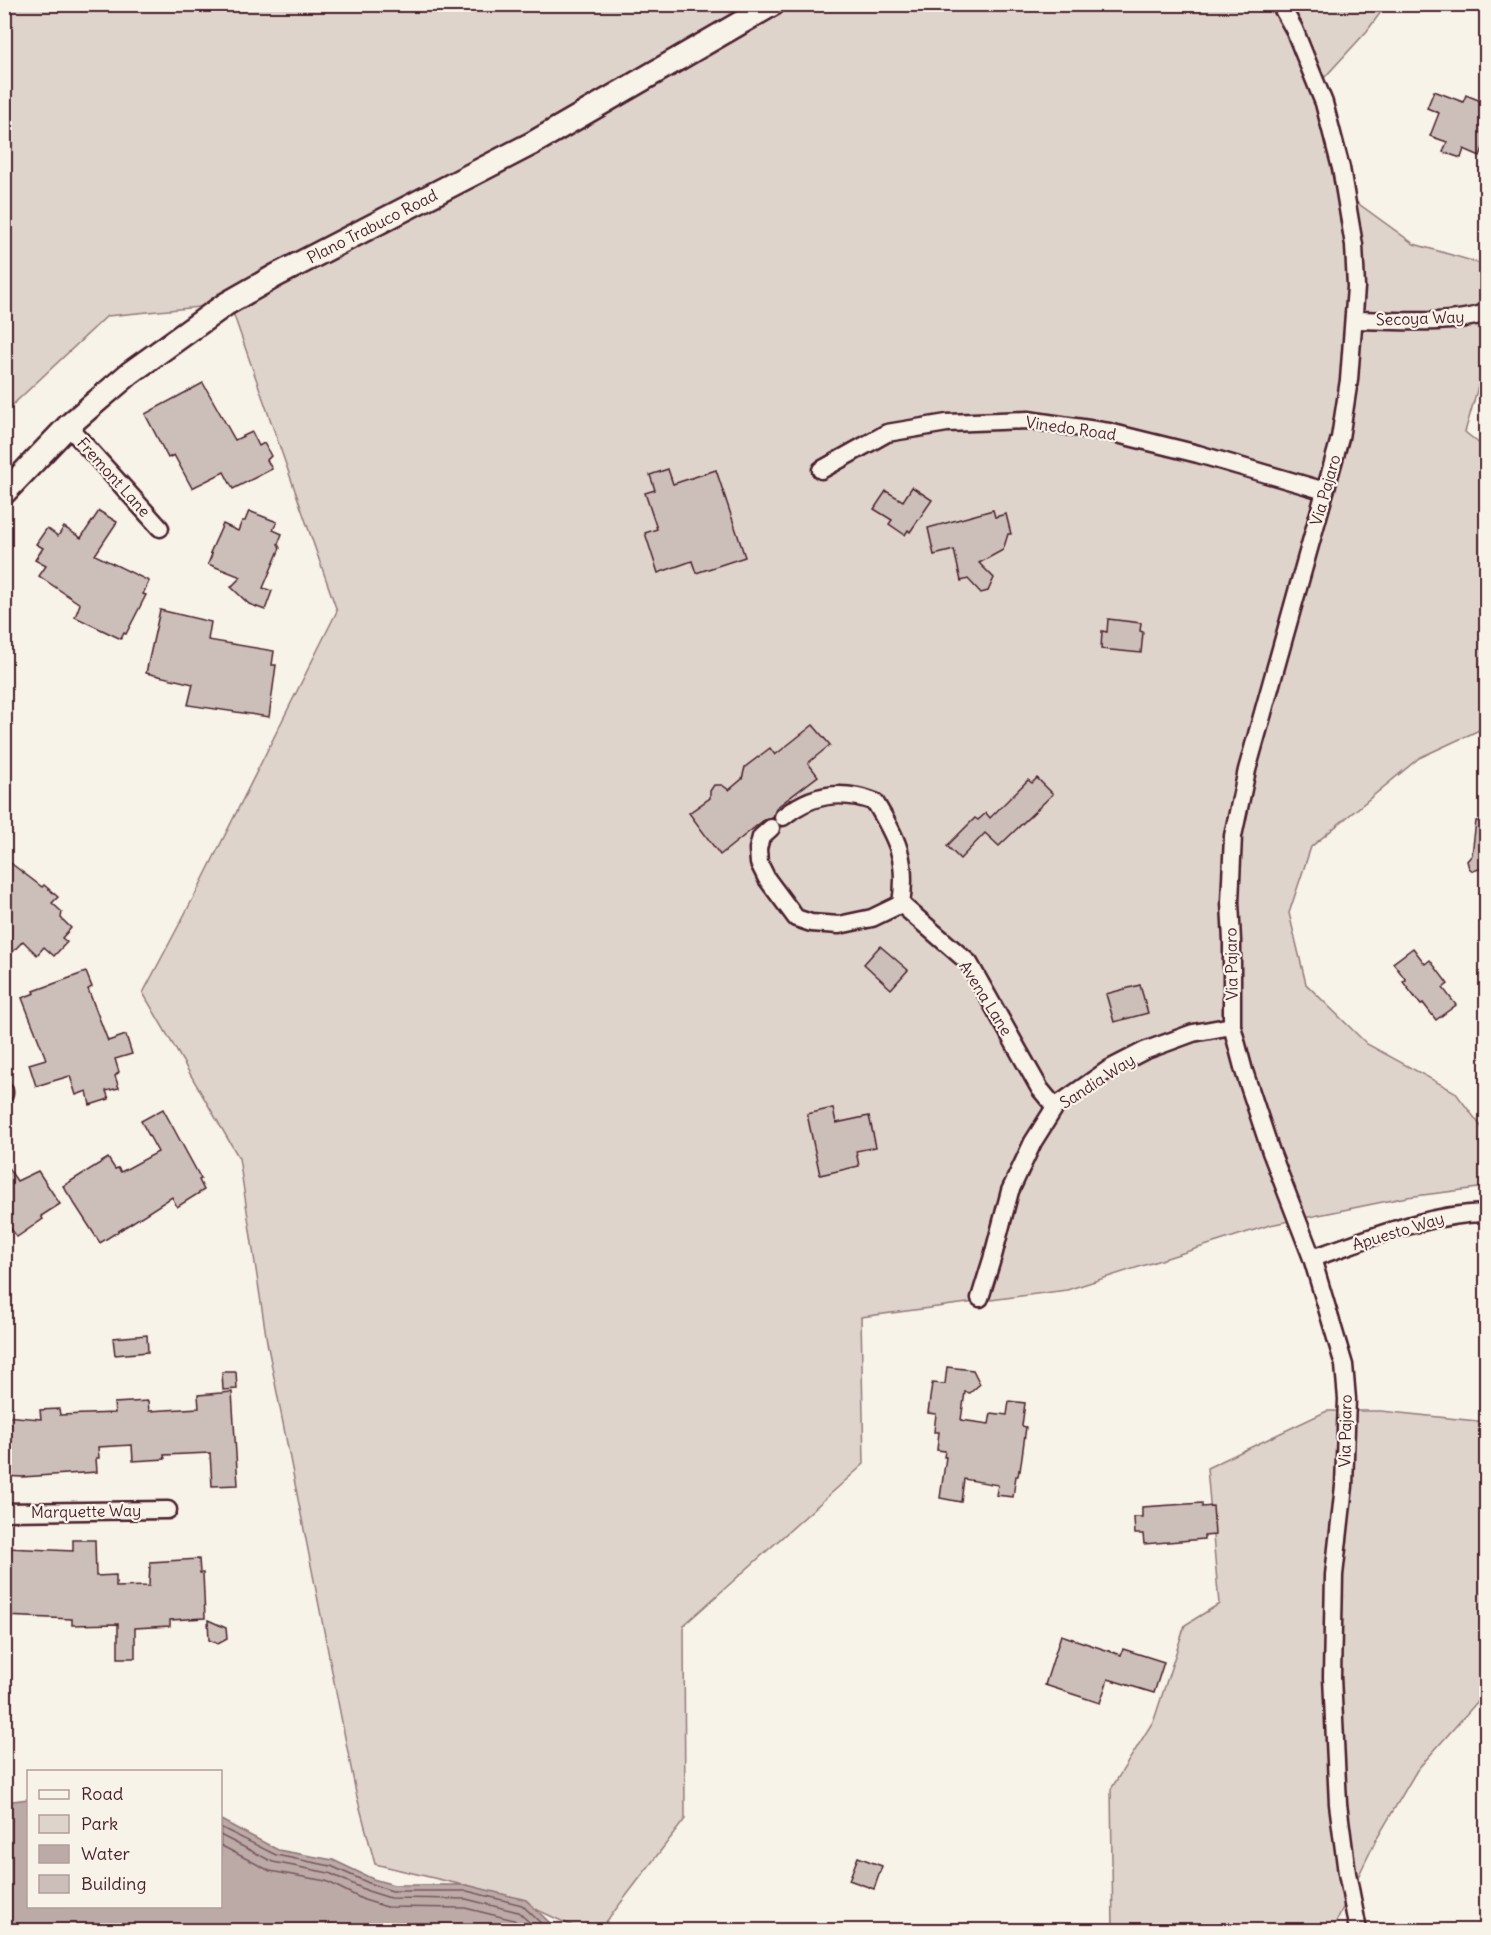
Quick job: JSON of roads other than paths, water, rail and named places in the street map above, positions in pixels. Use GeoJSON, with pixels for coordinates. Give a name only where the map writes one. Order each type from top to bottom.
{"type":"FeatureCollection","features":[{"type":"Feature","properties":{"kind":"street","name":"Plano Trabuco Road"},"geometry":{"type":"LineString","coordinates":[[4,493],[68,426],[130,373],[226,304],[277,275],[533,143],[773,4]]}},
{"type":"Feature","properties":{"kind":"street","name":"Via Pajaro"},"geometry":{"type":"LineString","coordinates":[[1280,4],[1294,29],[1324,103],[1341,168],[1354,245],[1356,287],[1349,380],[1342,426],[1247,770],[1233,836],[1230,902],[1232,1026],[1244,1071],[1271,1152],[1312,1258],[1344,1365],[1346,1388],[1344,1486],[1334,1575],[1332,1677],[1338,1804],[1347,1874],[1359,1930]]}},
{"type":"Feature","properties":{"kind":"street","name":"Secoya Way"},"geometry":{"type":"LineString","coordinates":[[1354,320],[1445,320],[1486,313]]}},
{"type":"Feature","properties":{"kind":"street","name":"Vinedo Road"},"geometry":{"type":"LineString","coordinates":[[821,470],[887,433],[947,423],[1028,420],[1109,432],[1198,454],[1325,491]]}},
{"type":"Feature","properties":{"kind":"street","name":"Fremont Lane"},"geometry":{"type":"LineString","coordinates":[[68,426],[160,528]]}},
{"type":"Feature","properties":{"kind":"street"},"geometry":{"type":"LineString","coordinates":[[824,795],[857,795],[875,802],[896,838],[903,868],[904,886],[901,904],[872,918],[839,925],[811,923],[796,918],[767,879],[759,863],[758,849],[761,837],[797,805],[824,795]]}},
{"type":"Feature","properties":{"kind":"street","name":"Avena Lane"},"geometry":{"type":"LineString","coordinates":[[901,904],[969,963],[1040,1089],[1055,1107]]}},
{"type":"Feature","properties":{"kind":"street","name":"Sandia Way"},"geometry":{"type":"LineString","coordinates":[[980,1298],[1010,1191],[1033,1142],[1055,1107],[1109,1069],[1144,1051],[1193,1033],[1232,1026]]}},
{"type":"Feature","properties":{"kind":"street","name":"Apuesto Way"},"geometry":{"type":"LineString","coordinates":[[1312,1258],[1423,1220],[1462,1213],[1486,1213]]}},
{"type":"Feature","properties":{"kind":"street","name":"Marquette Way"},"geometry":{"type":"LineString","coordinates":[[4,1512],[168,1510]]}},
{"type":"Feature","properties":{"kind":"water"},"geometry":{"type":"Polygon","coordinates":[[[27,1799],[27,1908],[222,1908],[222,1821],[278,1850],[333,1860],[373,1879],[394,1885],[467,1885],[526,1900],[555,1930],[5,1930],[5,1802],[27,1799]]]}}]}
